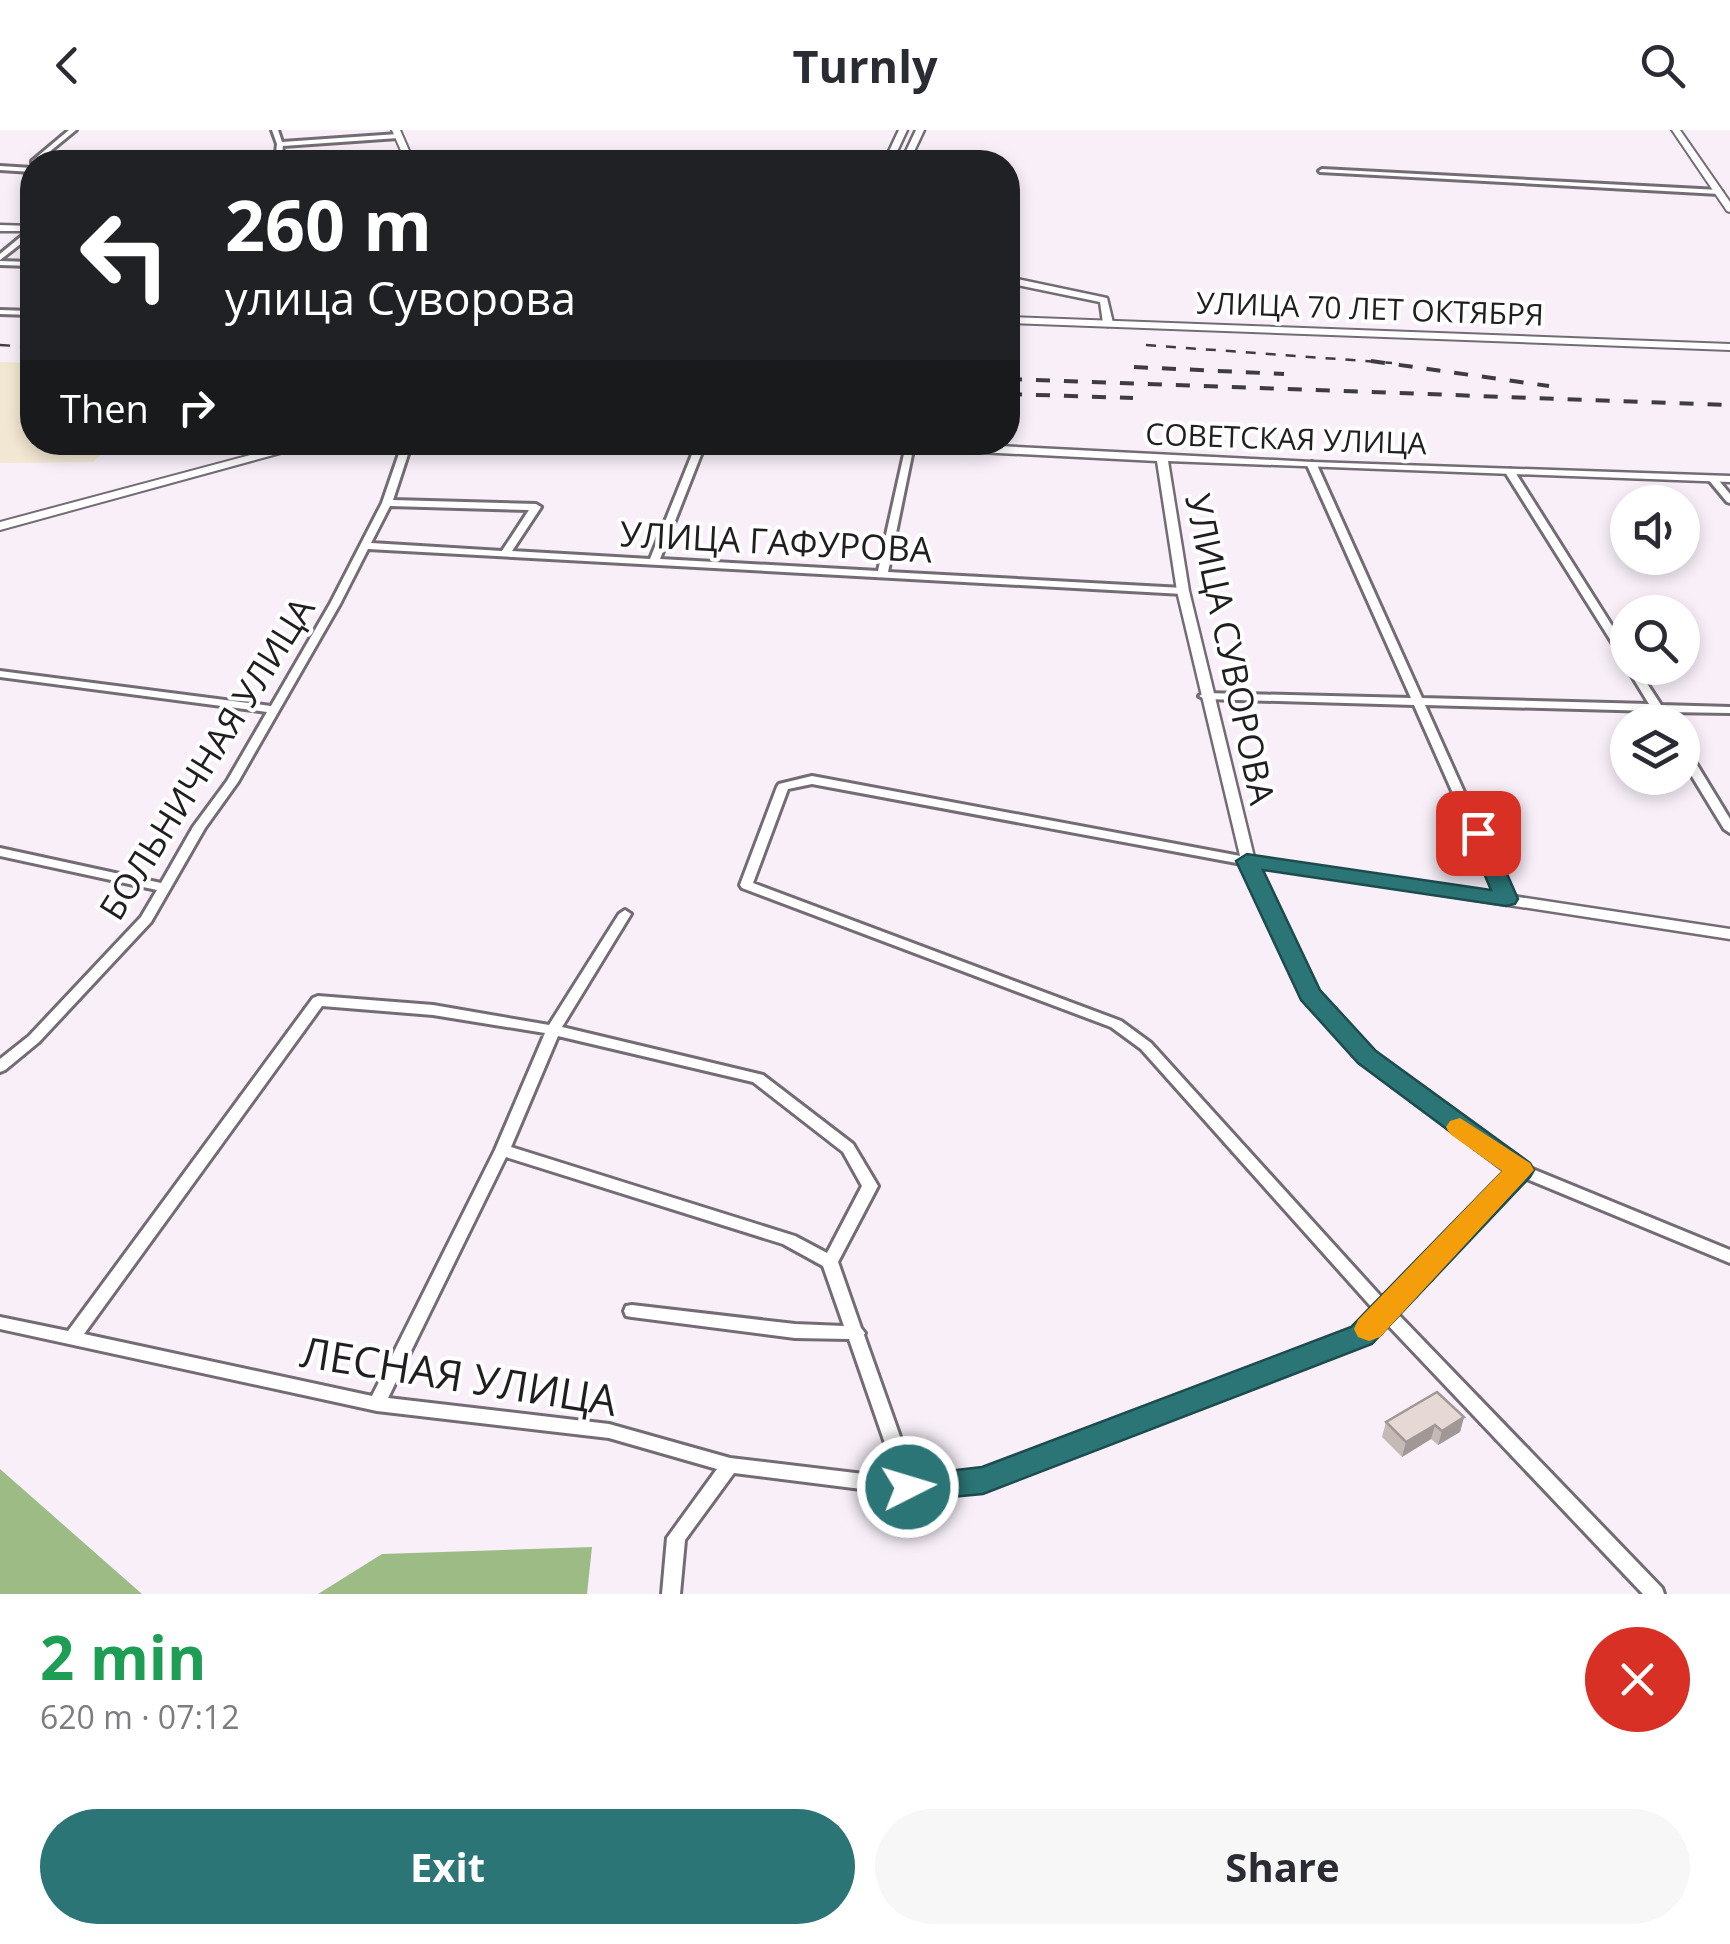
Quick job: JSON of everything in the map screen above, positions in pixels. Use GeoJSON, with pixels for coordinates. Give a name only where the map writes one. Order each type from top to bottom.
{"type":"FeatureCollection","features":[{"type":"Feature","properties":{"kind":"main road"},"geometry":{"type":"LineString","coordinates":[[1676,130],[1730,209]]}},
{"type":"Feature","properties":{"kind":"main road","name":"УЛИЦА 70 ЛЕТ ОКТЯБРЯ"},"geometry":{"type":"LineString","coordinates":[[1020,320],[1730,348]]}},
{"type":"Feature","properties":{"kind":"main road"},"geometry":{"type":"LineString","coordinates":[[0,526],[266,455]]}},
{"type":"Feature","properties":{"kind":"street"},"geometry":{"type":"LineString","coordinates":[[50,150],[73,130]]}},
{"type":"Feature","properties":{"kind":"street"},"geometry":{"type":"LineString","coordinates":[[275,130],[279,150]]}},
{"type":"Feature","properties":{"kind":"street"},"geometry":{"type":"LineString","coordinates":[[280,144],[397,133]]}},
{"type":"Feature","properties":{"kind":"street"},"geometry":{"type":"LineString","coordinates":[[1322,171],[1719,192]]}},
{"type":"Feature","properties":{"kind":"street"},"geometry":{"type":"LineString","coordinates":[[0,261],[20,242]]}},
{"type":"Feature","properties":{"kind":"street"},"geometry":{"type":"LineString","coordinates":[[1020,282],[1104,300],[1108,323]]}},
{"type":"Feature","properties":{"kind":"street","name":"СОВЕТСКАЯ УЛИЦА"},"geometry":{"type":"LineString","coordinates":[[1020,451],[1312,466],[1730,479]]}},
{"type":"Feature","properties":{"kind":"street","name":"БОЛЬНИЧНАЯ УЛИЦА"},"geometry":{"type":"LineString","coordinates":[[0,1067],[34,1039],[146,919],[162,887],[232,782],[366,546],[403,455]]}},
{"type":"Feature","properties":{"kind":"street"},"geometry":{"type":"LineString","coordinates":[[654,562],[697,455]]}},
{"type":"Feature","properties":{"kind":"street"},"geometry":{"type":"LineString","coordinates":[[882,574],[908,455]]}},
{"type":"Feature","properties":{"kind":"street","name":"УЛИЦА СУВОРОВА"},"geometry":{"type":"LineString","coordinates":[[1162,459],[1205,696],[1247,861],[1310,994],[1367,1057],[1520,1170],[1730,1257]]}},
{"type":"Feature","properties":{"kind":"street"},"geometry":{"type":"LineString","coordinates":[[1312,466],[1506,899]]}},
{"type":"Feature","properties":{"kind":"street"},"geometry":{"type":"LineString","coordinates":[[1510,472],[1610,631]]}},
{"type":"Feature","properties":{"kind":"street"},"geometry":{"type":"LineString","coordinates":[[1713,479],[1730,500]]}},
{"type":"Feature","properties":{"kind":"street"},"geometry":{"type":"LineString","coordinates":[[386,503],[536,507],[505,554]]}},
{"type":"Feature","properties":{"kind":"street","name":"УЛИЦА ГАФУРОВА"},"geometry":{"type":"LineString","coordinates":[[366,546],[1183,591]]}},
{"type":"Feature","properties":{"kind":"street"},"geometry":{"type":"LineString","coordinates":[[0,674],[270,709]]}},
{"type":"Feature","properties":{"kind":"street"},"geometry":{"type":"LineString","coordinates":[[1205,696],[1610,707]]}},
{"type":"Feature","properties":{"kind":"street"},"geometry":{"type":"LineString","coordinates":[[1700,709],[1730,710]]}},
{"type":"Feature","properties":{"kind":"street"},"geometry":{"type":"LineString","coordinates":[[1655,1594],[1386,1313],[1146,1046],[1116,1024],[746,885],[783,787],[812,780],[1247,861],[1730,934]]}},
{"type":"Feature","properties":{"kind":"street"},"geometry":{"type":"LineString","coordinates":[[1700,780],[1730,829]]}},
{"type":"Feature","properties":{"kind":"street"},"geometry":{"type":"LineString","coordinates":[[0,852],[162,887]]}},
{"type":"Feature","properties":{"kind":"street"},"geometry":{"type":"LineString","coordinates":[[377,1404],[502,1150],[553,1030],[625,914]]}},
{"type":"Feature","properties":{"kind":"street"},"geometry":{"type":"LineString","coordinates":[[72,1338],[318,1000],[433,1010],[553,1030],[758,1078],[848,1148],[870,1186],[830,1262]]}},
{"type":"Feature","properties":{"kind":"street"},"geometry":{"type":"LineString","coordinates":[[502,1150],[790,1240],[830,1262],[908,1487]]}},
{"type":"Feature","properties":{"kind":"street","name":"ЛЕСНАЯ УЛИЦА"},"geometry":{"type":"LineString","coordinates":[[0,1324],[377,1404],[608,1432],[730,1465],[908,1487],[983,1480],[1362,1335],[1520,1170]]}},
{"type":"Feature","properties":{"kind":"street"},"geometry":{"type":"LineString","coordinates":[[632,1312],[795,1330],[857,1332]]}},
{"type":"Feature","properties":{"kind":"street"},"geometry":{"type":"LineString","coordinates":[[671,1594],[676,1538],[730,1465]]}},
{"type":"Feature","properties":{"kind":"shaded area"},"geometry":{"type":"Polygon","coordinates":[[[0,362],[20,363],[20,455],[101,455],[93,462],[0,463],[0,362]]]}},
{"type":"Feature","properties":{"kind":"green space"},"geometry":{"type":"Polygon","coordinates":[[[0,1469],[142,1594],[0,1594],[0,1469]]]}},
{"type":"Feature","properties":{"kind":"green space"},"geometry":{"type":"Polygon","coordinates":[[[592,1547],[587,1594],[318,1594],[382,1554],[592,1547]]]}},
{"type":"Feature","properties":{"kind":"building"},"geometry":{"type":"Polygon","coordinates":[[[1437,1392],[1464,1417],[1442,1431],[1435,1425],[1406,1442],[1386,1422],[1437,1392]]]}},
{"type":"Feature","properties":{"kind":"railway"},"geometry":{"type":"LineString","coordinates":[[0,345],[20,346]]}},
{"type":"Feature","properties":{"kind":"railway"},"geometry":{"type":"LineString","coordinates":[[1146,345],[1378,362]]}},
{"type":"Feature","properties":{"kind":"railway"},"geometry":{"type":"LineString","coordinates":[[1371,361],[1378,362]]}},
{"type":"Feature","properties":{"kind":"railway"},"geometry":{"type":"LineString","coordinates":[[1378,362],[1392,363]]}},
{"type":"Feature","properties":{"kind":"railway"},"geometry":{"type":"LineString","coordinates":[[1378,362],[1549,386]]}},
{"type":"Feature","properties":{"kind":"railway"},"geometry":{"type":"LineString","coordinates":[[1134,367],[1284,374]]}},
{"type":"Feature","properties":{"kind":"railway"},"geometry":{"type":"LineString","coordinates":[[1020,379],[1730,405]]}},
{"type":"Feature","properties":{"kind":"railway"},"geometry":{"type":"LineString","coordinates":[[1020,394],[1133,398]]}},
{"type":"Feature","properties":{"kind":"slow traffic"},"geometry":{"type":"LineString","coordinates":[[1369,1329],[1520,1170],[1460,1127]]}},
{"type":"Feature","properties":{"kind":"route"},"geometry":{"type":"LineString","coordinates":[[908,1487],[983,1480],[1362,1335],[1520,1170],[1367,1057],[1310,994],[1247,861],[1506,899],[1478,833]]}}]}
